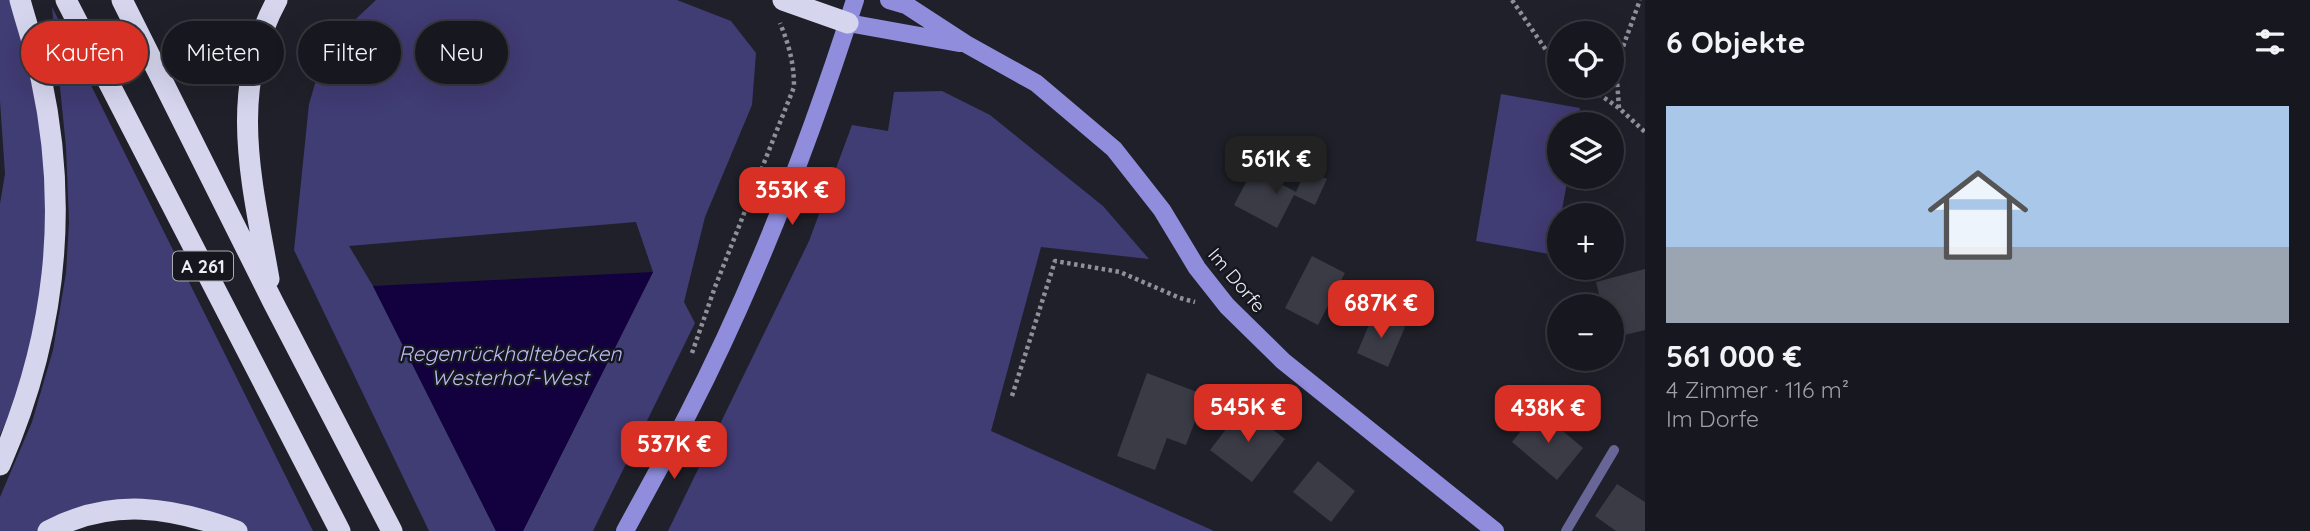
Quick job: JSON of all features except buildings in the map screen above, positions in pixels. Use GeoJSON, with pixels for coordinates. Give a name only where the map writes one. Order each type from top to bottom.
{"type":"FeatureCollection","features":[{"type":"Feature","properties":{"kind":"highway"},"geometry":{"type":"LineString","coordinates":[[0,465],[21,416],[37,358],[52,292],[55,250],[57,200],[51,133],[41,76],[20,0]]}},
{"type":"Feature","properties":{"kind":"highway","name":"A 261"},"geometry":{"type":"LineString","coordinates":[[66,0],[340,531]]}},
{"type":"Feature","properties":{"kind":"highway","name":"A 261"},"geometry":{"type":"LineString","coordinates":[[122,0],[273,302],[392,531]]}},
{"type":"Feature","properties":{"kind":"highway"},"geometry":{"type":"LineString","coordinates":[[273,302],[248,162],[246,113],[250,71],[267,19],[277,0]]}},
{"type":"Feature","properties":{"kind":"highway"},"geometry":{"type":"LineString","coordinates":[[781,6],[848,23]]}},
{"type":"Feature","properties":{"kind":"highway"},"geometry":{"type":"LineString","coordinates":[[48,531],[73,517],[128,507],[193,515],[237,531]]}},
{"type":"Feature","properties":{"kind":"street"},"geometry":{"type":"LineString","coordinates":[[625,531],[689,413],[736,313],[816,118],[855,0]]}},
{"type":"Feature","properties":{"kind":"street","name":"Im Dorfe"},"geometry":{"type":"LineString","coordinates":[[889,0],[906,5],[966,44],[1035,83],[1114,149],[1162,210],[1197,268],[1227,306],[1283,361],[1495,531]]}},
{"type":"Feature","properties":{"kind":"street","name":"Im Dorfe"},"geometry":{"type":"LineString","coordinates":[[848,23],[966,44]]}},
{"type":"Feature","properties":{"kind":"lane"},"geometry":{"type":"LineString","coordinates":[[1566,531],[1614,450]]}},
{"type":"Feature","properties":{"kind":"path"},"geometry":{"type":"LineString","coordinates":[[1512,0],[1547,51]]}},
{"type":"Feature","properties":{"kind":"path"},"geometry":{"type":"LineString","coordinates":[[1619,108],[1616,66],[1640,0]]}},
{"type":"Feature","properties":{"kind":"path"},"geometry":{"type":"LineString","coordinates":[[689,362],[715,288],[794,88],[794,67],[788,41],[780,24],[781,6]]}},
{"type":"Feature","properties":{"kind":"path"},"geometry":{"type":"LineString","coordinates":[[1604,98],[1645,132]]}},
{"type":"Feature","properties":{"kind":"path"},"geometry":{"type":"LineString","coordinates":[[1012,396],[1055,261],[1120,272],[1180,298],[1227,306]]}},
{"type":"Feature","properties":{"kind":"shaded area"},"geometry":{"type":"Polygon","coordinates":[[[0,0],[12,0],[21,32],[21,84],[32,84],[35,101],[47,191],[48,221],[43,284],[31,348],[12,408],[0,435],[0,204],[5,174],[0,101],[0,0]]]}},
{"type":"Feature","properties":{"kind":"shaded area"},"geometry":{"type":"Polygon","coordinates":[[[376,0],[677,0],[731,21],[756,53],[752,105],[705,217],[684,302],[695,323],[593,531],[523,531],[653,272],[636,222],[349,246],[373,286],[496,531],[429,531],[294,250],[309,104],[315,84],[401,84],[401,21],[354,21],[376,0]]]}},
{"type":"Feature","properties":{"kind":"shaded area"},"geometry":{"type":"Polygon","coordinates":[[[52,7],[59,21],[53,21],[52,7]]]}},
{"type":"Feature","properties":{"kind":"shaded area"},"geometry":{"type":"Polygon","coordinates":[[[60,84],[90,84],[313,531],[237,531],[128,507],[48,531],[0,531],[0,497],[32,422],[53,350],[66,273],[69,222],[60,84]]]}},
{"type":"Feature","properties":{"kind":"shaded area"},"geometry":{"type":"Polygon","coordinates":[[[942,91],[990,115],[1103,206],[1149,259],[1041,247],[991,431],[1214,531],[668,531],[809,241],[852,125],[888,131],[894,92],[942,91]]]}},
{"type":"Feature","properties":{"kind":"shaded area"},"geometry":{"type":"Polygon","coordinates":[[[1501,94],[1580,108],[1579,112],[1547,112],[1547,189],[1566,189],[1563,203],[1547,203],[1547,254],[1476,241],[1501,94]]]}},
{"type":"Feature","properties":{"kind":"water","name":"Regenrückhaltebecken Westerhof-West"},"geometry":{"type":"Polygon","coordinates":[[[653,272],[523,531],[496,531],[373,286],[653,272]]]}}]}
